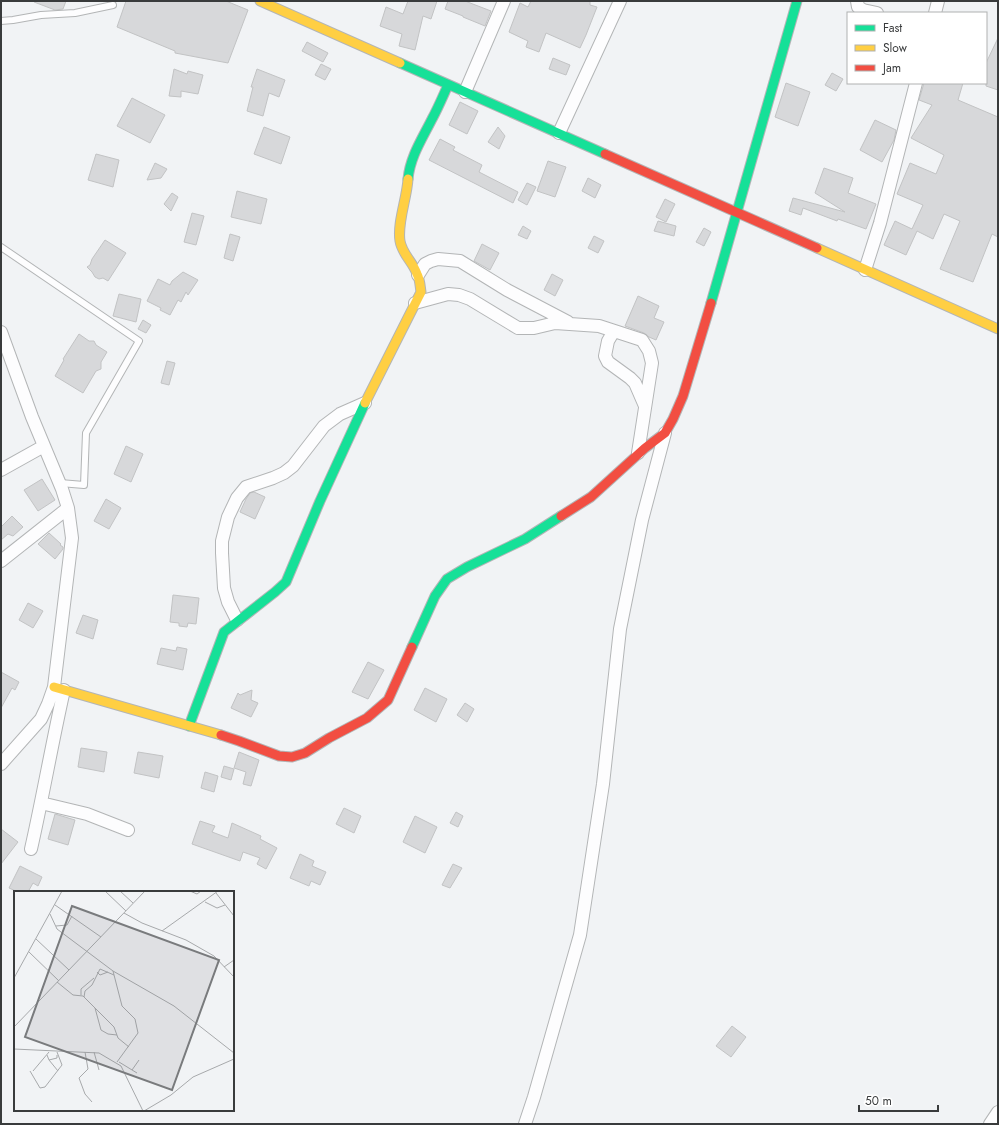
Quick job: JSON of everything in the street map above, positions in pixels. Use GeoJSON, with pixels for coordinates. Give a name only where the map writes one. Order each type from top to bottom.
{"type":"FeatureCollection","features":[{"type":"Feature","properties":{"kind":"street"},"geometry":{"type":"LineString","coordinates":[[260,1],[998,329]]}},
{"type":"Feature","properties":{"kind":"street"},"geometry":{"type":"LineString","coordinates":[[464,92],[504,1]]}},
{"type":"Feature","properties":{"kind":"street"},"geometry":{"type":"LineString","coordinates":[[559,134],[620,1]]}},
{"type":"Feature","properties":{"kind":"street"},"geometry":{"type":"LineString","coordinates":[[525,1124],[580,934],[603,784],[620,629],[642,520],[665,433],[673,420],[682,396],[707,318],[797,1]]}},
{"type":"Feature","properties":{"kind":"street"},"geometry":{"type":"LineString","coordinates":[[857,1],[858,7],[872,12]]}},
{"type":"Feature","properties":{"kind":"street"},"geometry":{"type":"LineString","coordinates":[[935,12],[938,1]]}},
{"type":"Feature","properties":{"kind":"street"},"geometry":{"type":"LineString","coordinates":[[865,270],[880,223],[916,84]]}},
{"type":"Feature","properties":{"kind":"street"},"geometry":{"type":"LineString","coordinates":[[189,726],[224,632],[286,582],[320,501],[365,403],[421,292],[418,275],[406,256],[400,241],[400,226],[408,186],[409,171],[414,153],[448,85]]}},
{"type":"Feature","properties":{"kind":"street"},"geometry":{"type":"LineString","coordinates":[[418,275],[425,264],[431,261],[438,259],[460,262],[543,310],[571,323]]}},
{"type":"Feature","properties":{"kind":"street"},"geometry":{"type":"LineString","coordinates":[[415,304],[448,294],[459,295],[470,299],[518,328],[534,328],[555,323],[571,323],[599,326],[642,340],[649,351],[652,363],[638,454]]}},
{"type":"Feature","properties":{"kind":"street"},"geometry":{"type":"LineString","coordinates":[[614,330],[608,341],[605,356],[608,362],[635,383],[645,406]]}},
{"type":"Feature","properties":{"kind":"street"},"geometry":{"type":"LineString","coordinates":[[1,332],[32,417],[60,483],[68,508],[72,538],[54,734],[31,849]]}},
{"type":"Feature","properties":{"kind":"street"},"geometry":{"type":"LineString","coordinates":[[237,620],[228,602],[224,588],[222,541],[228,517],[237,498],[246,487],[284,473],[293,466],[324,426],[340,414],[365,403]]}},
{"type":"Feature","properties":{"kind":"street"},"geometry":{"type":"LineString","coordinates":[[59,689],[239,741],[280,756],[292,757],[305,753],[329,738],[367,718],[388,700],[435,596],[447,580],[467,567],[525,539],[584,501],[656,438],[665,433]]}},
{"type":"Feature","properties":{"kind":"street"},"geometry":{"type":"LineString","coordinates":[[1,470],[44,446]]}},
{"type":"Feature","properties":{"kind":"street"},"geometry":{"type":"LineString","coordinates":[[1,561],[68,508]]}},
{"type":"Feature","properties":{"kind":"street"},"geometry":{"type":"LineString","coordinates":[[1,764],[41,719],[48,704],[59,689]]}},
{"type":"Feature","properties":{"kind":"street"},"geometry":{"type":"LineString","coordinates":[[41,803],[87,814],[128,830]]}},
{"type":"Feature","properties":{"kind":"street"},"geometry":{"type":"LineString","coordinates":[[990,1124],[998,1112]]}},
{"type":"Feature","properties":{"kind":"lane"},"geometry":{"type":"LineString","coordinates":[[1,21],[41,15],[75,13],[113,5]]}},
{"type":"Feature","properties":{"kind":"lane"},"geometry":{"type":"LineString","coordinates":[[1,247],[139,342],[86,433],[84,485],[60,483]]}},
{"type":"Feature","properties":{"kind":"building"},"geometry":{"type":"Polygon","coordinates":[[[34,1],[66,1],[63,9],[55,10],[34,1]]]}},
{"type":"Feature","properties":{"kind":"building"},"geometry":{"type":"Polygon","coordinates":[[[126,1],[226,1],[248,10],[228,63],[175,53],[175,51],[117,27],[126,1]]]}},
{"type":"Feature","properties":{"kind":"building"},"geometry":{"type":"Polygon","coordinates":[[[408,1],[437,1],[431,19],[423,16],[415,50],[399,46],[402,34],[380,26],[386,7],[403,14],[408,1]]]}},
{"type":"Feature","properties":{"kind":"building"},"geometry":{"type":"Polygon","coordinates":[[[448,1],[465,1],[491,11],[485,26],[445,9],[448,1]]]}},
{"type":"Feature","properties":{"kind":"building"},"geometry":{"type":"Polygon","coordinates":[[[531,1],[590,1],[590,5],[597,7],[580,48],[546,33],[539,52],[526,47],[528,41],[509,32],[520,3],[528,7],[531,1]]]}},
{"type":"Feature","properties":{"kind":"building"},"geometry":{"type":"Polygon","coordinates":[[[998,38],[998,90],[986,86],[987,61],[998,38]]]}},
{"type":"Feature","properties":{"kind":"building"},"geometry":{"type":"Polygon","coordinates":[[[307,42],[328,53],[323,62],[302,51],[307,42]]]}},
{"type":"Feature","properties":{"kind":"building"},"geometry":{"type":"Polygon","coordinates":[[[553,58],[570,65],[566,75],[549,69],[553,58]]]}},
{"type":"Feature","properties":{"kind":"building"},"geometry":{"type":"Polygon","coordinates":[[[321,64],[331,69],[325,80],[315,75],[321,64]]]}},
{"type":"Feature","properties":{"kind":"building"},"geometry":{"type":"Polygon","coordinates":[[[174,69],[187,74],[188,71],[203,75],[198,94],[181,91],[181,97],[169,96],[174,69]]]}},
{"type":"Feature","properties":{"kind":"building"},"geometry":{"type":"Polygon","coordinates":[[[257,69],[285,80],[279,97],[269,93],[263,116],[247,111],[253,87],[251,87],[257,69]]]}},
{"type":"Feature","properties":{"kind":"building"},"geometry":{"type":"Polygon","coordinates":[[[832,73],[843,79],[836,91],[825,85],[832,73]]]}},
{"type":"Feature","properties":{"kind":"building"},"geometry":{"type":"Polygon","coordinates":[[[786,83],[810,92],[798,126],[775,117],[786,83]]]}},
{"type":"Feature","properties":{"kind":"building"},"geometry":{"type":"Polygon","coordinates":[[[924,84],[963,84],[958,100],[998,117],[998,237],[992,234],[973,282],[940,269],[960,221],[944,214],[933,239],[917,231],[906,255],[884,245],[895,221],[912,229],[923,205],[897,194],[910,163],[936,174],[944,155],[911,138],[932,105],[919,100],[924,84]]]}},
{"type":"Feature","properties":{"kind":"building"},"geometry":{"type":"Polygon","coordinates":[[[132,98],[165,115],[150,143],[117,126],[132,98]]]}},
{"type":"Feature","properties":{"kind":"building"},"geometry":{"type":"Polygon","coordinates":[[[460,102],[478,111],[467,134],[449,125],[460,102]]]}},
{"type":"Feature","properties":{"kind":"building"},"geometry":{"type":"Polygon","coordinates":[[[875,120],[896,130],[894,140],[882,162],[860,150],[875,120]]]}},
{"type":"Feature","properties":{"kind":"building"},"geometry":{"type":"Polygon","coordinates":[[[264,127],[290,137],[281,164],[254,154],[264,127]]]}},
{"type":"Feature","properties":{"kind":"building"},"geometry":{"type":"Polygon","coordinates":[[[498,127],[505,136],[499,149],[488,142],[498,127]]]}},
{"type":"Feature","properties":{"kind":"building"},"geometry":{"type":"Polygon","coordinates":[[[440,139],[455,147],[453,150],[482,165],[479,172],[518,192],[513,203],[429,160],[440,139]]]}},
{"type":"Feature","properties":{"kind":"building"},"geometry":{"type":"Polygon","coordinates":[[[96,154],[119,160],[113,187],[88,180],[96,154]]]}},
{"type":"Feature","properties":{"kind":"building"},"geometry":{"type":"Polygon","coordinates":[[[548,161],[566,167],[555,197],[537,191],[548,161]]]}},
{"type":"Feature","properties":{"kind":"building"},"geometry":{"type":"Polygon","coordinates":[[[155,163],[167,169],[161,178],[147,180],[155,163]]]}},
{"type":"Feature","properties":{"kind":"building"},"geometry":{"type":"Polygon","coordinates":[[[824,168],[853,178],[848,193],[876,204],[866,229],[838,219],[837,221],[803,208],[801,215],[789,211],[793,198],[845,212],[815,193],[824,168]]]}},
{"type":"Feature","properties":{"kind":"building"},"geometry":{"type":"Polygon","coordinates":[[[588,178],[601,185],[595,198],[582,191],[588,178]]]}},
{"type":"Feature","properties":{"kind":"building"},"geometry":{"type":"Polygon","coordinates":[[[527,183],[536,187],[527,205],[518,200],[527,183]]]}},
{"type":"Feature","properties":{"kind":"building"},"geometry":{"type":"Polygon","coordinates":[[[237,191],[267,199],[261,224],[231,217],[237,191]]]}},
{"type":"Feature","properties":{"kind":"building"},"geometry":{"type":"Polygon","coordinates":[[[172,193],[178,197],[171,211],[164,204],[172,193]]]}},
{"type":"Feature","properties":{"kind":"building"},"geometry":{"type":"Polygon","coordinates":[[[665,199],[675,204],[666,222],[656,217],[665,199]]]}},
{"type":"Feature","properties":{"kind":"building"},"geometry":{"type":"Polygon","coordinates":[[[192,213],[204,216],[196,245],[184,242],[192,213]]]}},
{"type":"Feature","properties":{"kind":"building"},"geometry":{"type":"Polygon","coordinates":[[[658,221],[676,226],[674,236],[654,231],[658,221]]]}},
{"type":"Feature","properties":{"kind":"building"},"geometry":{"type":"Polygon","coordinates":[[[523,226],[531,231],[527,239],[518,235],[523,226]]]}},
{"type":"Feature","properties":{"kind":"building"},"geometry":{"type":"Polygon","coordinates":[[[704,228],[711,232],[704,246],[696,242],[704,228]]]}},
{"type":"Feature","properties":{"kind":"building"},"geometry":{"type":"Polygon","coordinates":[[[230,234],[240,237],[233,261],[224,258],[230,234]]]}},
{"type":"Feature","properties":{"kind":"building"},"geometry":{"type":"Polygon","coordinates":[[[594,236],[604,241],[598,253],[588,248],[594,236]]]}},
{"type":"Feature","properties":{"kind":"building"},"geometry":{"type":"Polygon","coordinates":[[[105,240],[126,253],[108,281],[103,278],[99,279],[95,277],[87,267],[90,265],[92,259],[105,240]]]}},
{"type":"Feature","properties":{"kind":"building"},"geometry":{"type":"Polygon","coordinates":[[[482,244],[499,253],[490,270],[474,261],[482,244]]]}},
{"type":"Feature","properties":{"kind":"building"},"geometry":{"type":"Polygon","coordinates":[[[183,272],[198,280],[188,295],[186,292],[181,302],[178,300],[170,315],[160,310],[161,308],[147,301],[158,279],[170,285],[172,281],[183,272]]]}},
{"type":"Feature","properties":{"kind":"building"},"geometry":{"type":"Polygon","coordinates":[[[552,274],[563,280],[555,296],[544,290],[552,274]]]}},
{"type":"Feature","properties":{"kind":"building"},"geometry":{"type":"Polygon","coordinates":[[[119,294],[141,299],[136,322],[113,316],[119,294]]]}},
{"type":"Feature","properties":{"kind":"building"},"geometry":{"type":"Polygon","coordinates":[[[638,296],[659,306],[654,318],[664,322],[656,340],[644,333],[625,326],[638,296]]]}},
{"type":"Feature","properties":{"kind":"building"},"geometry":{"type":"Polygon","coordinates":[[[143,320],[151,325],[146,333],[138,329],[143,320]]]}},
{"type":"Feature","properties":{"kind":"building"},"geometry":{"type":"Polygon","coordinates":[[[79,334],[89,341],[94,341],[96,345],[107,352],[101,362],[101,369],[96,371],[83,393],[55,376],[64,360],[63,359],[79,334]]]}},
{"type":"Feature","properties":{"kind":"building"},"geometry":{"type":"Polygon","coordinates":[[[167,361],[175,363],[169,385],[161,383],[167,361]]]}},
{"type":"Feature","properties":{"kind":"building"},"geometry":{"type":"Polygon","coordinates":[[[126,446],[143,454],[131,482],[114,474],[126,446]]]}},
{"type":"Feature","properties":{"kind":"building"},"geometry":{"type":"Polygon","coordinates":[[[42,479],[55,500],[38,511],[24,490],[42,479]]]}},
{"type":"Feature","properties":{"kind":"building"},"geometry":{"type":"Polygon","coordinates":[[[254,492],[265,497],[255,519],[240,512],[250,493],[254,492]]]}},
{"type":"Feature","properties":{"kind":"building"},"geometry":{"type":"Polygon","coordinates":[[[106,499],[121,508],[109,529],[94,521],[106,499]]]}},
{"type":"Feature","properties":{"kind":"building"},"geometry":{"type":"Polygon","coordinates":[[[12,516],[23,527],[13,536],[8,534],[1,540],[1,527],[12,516]]]}},
{"type":"Feature","properties":{"kind":"building"},"geometry":{"type":"Polygon","coordinates":[[[49,533],[63,547],[55,559],[38,544],[49,533]]]}},
{"type":"Feature","properties":{"kind":"building"},"geometry":{"type":"Polygon","coordinates":[[[173,595],[199,598],[196,624],[188,623],[187,627],[179,626],[179,623],[170,622],[173,595]]]}},
{"type":"Feature","properties":{"kind":"building"},"geometry":{"type":"Polygon","coordinates":[[[28,603],[43,611],[33,628],[19,620],[28,603]]]}},
{"type":"Feature","properties":{"kind":"building"},"geometry":{"type":"Polygon","coordinates":[[[83,615],[98,620],[93,639],[76,633],[83,615]]]}},
{"type":"Feature","properties":{"kind":"building"},"geometry":{"type":"Polygon","coordinates":[[[177,647],[187,649],[183,670],[157,664],[161,648],[176,651],[177,647]]]}},
{"type":"Feature","properties":{"kind":"building"},"geometry":{"type":"Polygon","coordinates":[[[368,662],[384,670],[368,699],[352,692],[368,662]]]}},
{"type":"Feature","properties":{"kind":"building"},"geometry":{"type":"Polygon","coordinates":[[[1,672],[19,682],[15,690],[12,688],[1,708],[1,672]]]}},
{"type":"Feature","properties":{"kind":"building"},"geometry":{"type":"Polygon","coordinates":[[[425,688],[447,699],[436,722],[414,710],[425,688]]]}},
{"type":"Feature","properties":{"kind":"building"},"geometry":{"type":"Polygon","coordinates":[[[252,690],[251,700],[258,703],[251,717],[231,708],[238,693],[240,695],[252,690]]]}},
{"type":"Feature","properties":{"kind":"building"},"geometry":{"type":"Polygon","coordinates":[[[465,703],[474,709],[467,722],[457,715],[465,703]]]}},
{"type":"Feature","properties":{"kind":"building"},"geometry":{"type":"Polygon","coordinates":[[[81,748],[107,752],[104,772],[78,767],[81,748]]]}},
{"type":"Feature","properties":{"kind":"building"},"geometry":{"type":"Polygon","coordinates":[[[138,752],[163,756],[159,778],[134,773],[138,752]]]}},
{"type":"Feature","properties":{"kind":"building"},"geometry":{"type":"Polygon","coordinates":[[[239,752],[259,760],[251,786],[243,784],[246,772],[234,768],[239,752]]]}},
{"type":"Feature","properties":{"kind":"building"},"geometry":{"type":"Polygon","coordinates":[[[224,766],[234,769],[231,780],[221,777],[224,766]]]}},
{"type":"Feature","properties":{"kind":"building"},"geometry":{"type":"Polygon","coordinates":[[[205,772],[218,776],[214,792],[201,788],[205,772]]]}},
{"type":"Feature","properties":{"kind":"building"},"geometry":{"type":"Polygon","coordinates":[[[344,808],[361,816],[354,833],[336,824],[344,808]]]}},
{"type":"Feature","properties":{"kind":"building"},"geometry":{"type":"Polygon","coordinates":[[[456,812],[463,816],[458,827],[450,823],[456,812]]]}},
{"type":"Feature","properties":{"kind":"building"},"geometry":{"type":"Polygon","coordinates":[[[55,814],[75,820],[68,845],[48,839],[55,814]]]}},
{"type":"Feature","properties":{"kind":"building"},"geometry":{"type":"Polygon","coordinates":[[[415,816],[437,827],[425,853],[403,842],[415,816]]]}},
{"type":"Feature","properties":{"kind":"building"},"geometry":{"type":"Polygon","coordinates":[[[200,821],[215,826],[212,832],[228,838],[232,823],[261,836],[260,839],[277,848],[266,869],[257,864],[260,858],[243,852],[240,861],[192,844],[200,821]]]}},
{"type":"Feature","properties":{"kind":"building"},"geometry":{"type":"Polygon","coordinates":[[[1,829],[18,842],[1,864],[1,829]]]}},
{"type":"Feature","properties":{"kind":"building"},"geometry":{"type":"Polygon","coordinates":[[[300,854],[314,861],[312,866],[326,872],[320,885],[311,881],[309,886],[290,878],[300,854]]]}},
{"type":"Feature","properties":{"kind":"building"},"geometry":{"type":"Polygon","coordinates":[[[453,864],[462,868],[450,888],[442,885],[453,864]]]}},
{"type":"Feature","properties":{"kind":"building"},"geometry":{"type":"Polygon","coordinates":[[[20,866],[42,877],[38,886],[33,883],[29,891],[16,891],[9,888],[20,866]]]}},
{"type":"Feature","properties":{"kind":"building"},"geometry":{"type":"Polygon","coordinates":[[[732,1026],[746,1037],[731,1057],[716,1046],[732,1026]]]}},
{"type":"Feature","properties":{"kind":"traffic: fast"},"geometry":{"type":"LineString","coordinates":[[711,303],[797,1]]}},
{"type":"Feature","properties":{"kind":"traffic: fast"},"geometry":{"type":"LineString","coordinates":[[400,63],[605,154]]}},
{"type":"Feature","properties":{"kind":"traffic: fast"},"geometry":{"type":"LineString","coordinates":[[408,179],[411,163],[448,85]]}},
{"type":"Feature","properties":{"kind":"traffic: fast"},"geometry":{"type":"LineString","coordinates":[[189,726],[224,632],[286,582],[320,501],[365,403]]}},
{"type":"Feature","properties":{"kind":"traffic: fast"},"geometry":{"type":"LineString","coordinates":[[412,647],[435,596],[447,579],[467,567],[525,539],[561,516]]}},
{"type":"Feature","properties":{"kind":"traffic: slow"},"geometry":{"type":"LineString","coordinates":[[260,1],[400,63]]}},
{"type":"Feature","properties":{"kind":"traffic: slow"},"geometry":{"type":"LineString","coordinates":[[365,403],[421,292],[418,276],[401,246],[399,234],[408,179]]}},
{"type":"Feature","properties":{"kind":"traffic: slow"},"geometry":{"type":"LineString","coordinates":[[817,248],[998,329]]}},
{"type":"Feature","properties":{"kind":"traffic: slow"},"geometry":{"type":"LineString","coordinates":[[54,687],[221,735]]}},
{"type":"Feature","properties":{"kind":"traffic: jam"},"geometry":{"type":"LineString","coordinates":[[605,154],[817,248]]}},
{"type":"Feature","properties":{"kind":"traffic: jam"},"geometry":{"type":"LineString","coordinates":[[561,516],[591,497],[645,448],[665,433],[683,396],[711,303]]}},
{"type":"Feature","properties":{"kind":"traffic: jam"},"geometry":{"type":"LineString","coordinates":[[221,735],[279,756],[292,757],[305,753],[329,738],[367,718],[388,700],[412,647]]}}]}
